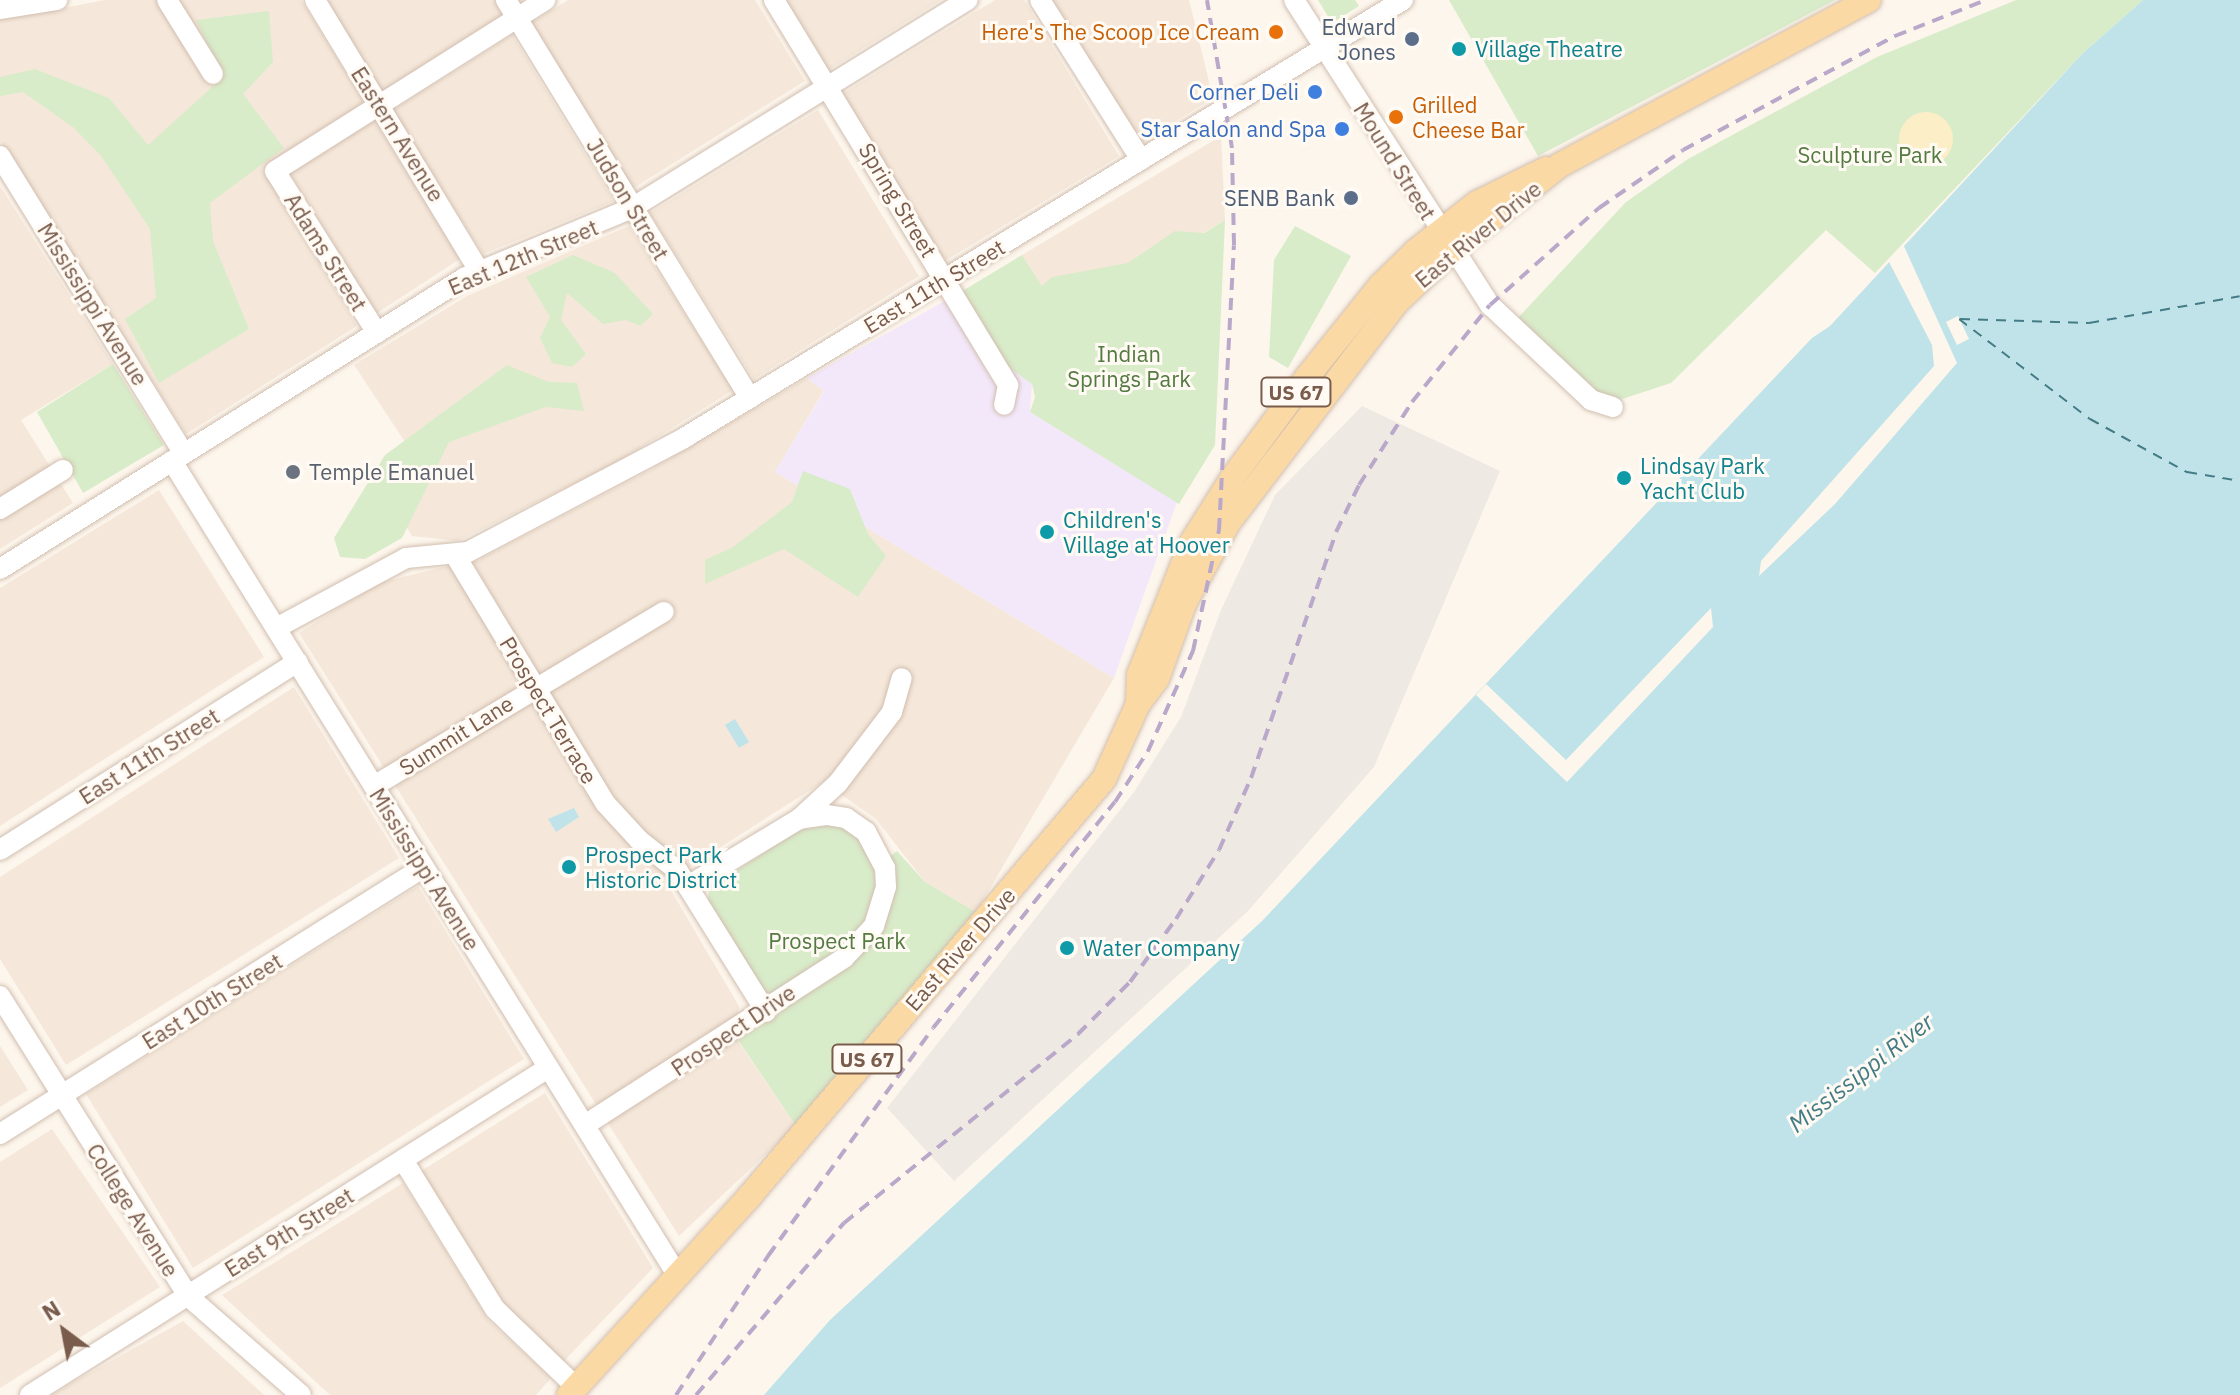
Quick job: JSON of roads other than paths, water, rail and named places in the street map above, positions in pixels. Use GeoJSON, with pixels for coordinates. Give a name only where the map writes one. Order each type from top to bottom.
{"type":"FeatureCollection","features":[{"type":"Feature","properties":{"kind":"main road","name":"East River Drive"},"geometry":{"type":"LineString","coordinates":[[573,1391],[678,1276],[1104,779],[1138,704],[1157,679],[1184,604],[1228,523],[1445,241],[1560,165],[1869,0]]}},
{"type":"Feature","properties":{"kind":"street"},"geometry":{"type":"LineString","coordinates":[[0,9],[57,0]]}},
{"type":"Feature","properties":{"kind":"street"},"geometry":{"type":"LineString","coordinates":[[167,0],[213,74]]}},
{"type":"Feature","properties":{"kind":"street","name":"Eastern Avenue"},"geometry":{"type":"LineString","coordinates":[[315,0],[380,102],[479,271]]}},
{"type":"Feature","properties":{"kind":"street"},"geometry":{"type":"LineString","coordinates":[[380,102],[512,9],[546,0]]}},
{"type":"Feature","properties":{"kind":"street","name":"Spring Street"},"geometry":{"type":"LineString","coordinates":[[774,0],[1008,385],[1004,405]]}},
{"type":"Feature","properties":{"kind":"street","name":"East 12th Street"},"geometry":{"type":"LineString","coordinates":[[0,569],[479,271],[632,208],[968,0]]}},
{"type":"Feature","properties":{"kind":"street"},"geometry":{"type":"LineString","coordinates":[[1040,0],[1141,160]]}},
{"type":"Feature","properties":{"kind":"street","name":"Mound Street"},"geometry":{"type":"LineString","coordinates":[[1294,0],[1445,241],[1490,305],[1591,400],[1613,407]]}},
{"type":"Feature","properties":{"kind":"street","name":"East 11th Street"},"geometry":{"type":"LineString","coordinates":[[455,555],[684,438],[1403,0]]}},
{"type":"Feature","properties":{"kind":"street","name":"Judson Street"},"geometry":{"type":"LineString","coordinates":[[512,9],[750,398]]}},
{"type":"Feature","properties":{"kind":"street","name":"Adams Street"},"geometry":{"type":"LineString","coordinates":[[377,333],[275,171],[380,102]]}},
{"type":"Feature","properties":{"kind":"street","name":"Mississippi Avenue"},"geometry":{"type":"LineString","coordinates":[[0,156],[297,662],[678,1276]]}},
{"type":"Feature","properties":{"kind":"street"},"geometry":{"type":"LineString","coordinates":[[0,509],[63,470]]}},
{"type":"Feature","properties":{"kind":"street"},"geometry":{"type":"LineString","coordinates":[[278,627],[373,571],[409,557],[455,555]]}},
{"type":"Feature","properties":{"kind":"street","name":"Prospect Terrace"},"geometry":{"type":"LineString","coordinates":[[455,555],[605,803],[688,886],[766,1012]]}},
{"type":"Feature","properties":{"kind":"street","name":"Summit Lane"},"geometry":{"type":"LineString","coordinates":[[374,786],[664,612]]}},
{"type":"Feature","properties":{"kind":"street","name":"East 11th Street"},"geometry":{"type":"LineString","coordinates":[[0,850],[297,662]]}},
{"type":"Feature","properties":{"kind":"street"},"geometry":{"type":"LineString","coordinates":[[688,886],[799,819],[838,783],[896,705],[902,678]]}},
{"type":"Feature","properties":{"kind":"street"},"geometry":{"type":"LineString","coordinates":[[799,819],[846,818],[838,783]]}},
{"type":"Feature","properties":{"kind":"street","name":"Prospect Drive"},"geometry":{"type":"LineString","coordinates":[[585,1125],[766,1012],[844,958],[874,926],[883,908],[885,868],[866,832],[846,818]]}},
{"type":"Feature","properties":{"kind":"street","name":"East 10th Street"},"geometry":{"type":"LineString","coordinates":[[0,1134],[424,867]]}},
{"type":"Feature","properties":{"kind":"street","name":"College Avenue"},"geometry":{"type":"LineString","coordinates":[[0,996],[188,1296],[301,1395]]}},
{"type":"Feature","properties":{"kind":"street","name":"East 9th Street"},"geometry":{"type":"LineString","coordinates":[[30,1395],[548,1068]]}},
{"type":"Feature","properties":{"kind":"street"},"geometry":{"type":"LineString","coordinates":[[403,1160],[495,1309],[573,1391]]}},
{"type":"Feature","properties":{"kind":"water","name":"Mississippi River"},"geometry":{"type":"Polygon","coordinates":[[[2143,0],[2240,0],[2240,1395],[764,1395],[830,1320],[1262,921],[1812,338],[1830,326],[2081,55],[2143,0]]]}},
{"type":"Feature","properties":{"kind":"water"},"geometry":{"type":"Polygon","coordinates":[[[735,719],[749,742],[739,748],[725,725],[735,719]]]}},
{"type":"Feature","properties":{"kind":"water"},"geometry":{"type":"Polygon","coordinates":[[[574,808],[579,817],[556,832],[548,819],[574,808]]]}},
{"type":"Feature","properties":{"kind":"railway"},"geometry":{"type":"LineString","coordinates":[[676,1395],[768,1256],[933,1028],[1115,802],[1148,751],[1193,651],[1219,530],[1234,245],[1232,148],[1207,0]]}},
{"type":"Feature","properties":{"kind":"railway"},"geometry":{"type":"LineString","coordinates":[[696,1395],[844,1223],[1078,1034],[1130,982],[1176,919],[1219,850],[1251,778],[1336,532],[1359,485],[1412,402],[1490,305],[1599,208],[1683,150],[1895,36],[1986,0]]}},
{"type":"Feature","properties":{"kind":"place","name":"Here's The Scoop Ice Cream"},"geometry":{"type":"Point","coordinates":[1276,32]}},
{"type":"Feature","properties":{"kind":"place","name":"Edward Jones"},"geometry":{"type":"Point","coordinates":[1412,39]}},
{"type":"Feature","properties":{"kind":"place","name":"Village Theatre"},"geometry":{"type":"Point","coordinates":[1459,49]}},
{"type":"Feature","properties":{"kind":"place","name":"Corner Deli"},"geometry":{"type":"Point","coordinates":[1315,92]}},
{"type":"Feature","properties":{"kind":"place","name":"Grilled Cheese Bar"},"geometry":{"type":"Point","coordinates":[1396,117]}},
{"type":"Feature","properties":{"kind":"place","name":"Star Salon and Spa"},"geometry":{"type":"Point","coordinates":[1342,129]}},
{"type":"Feature","properties":{"kind":"place","name":"SENB Bank"},"geometry":{"type":"Point","coordinates":[1351,198]}},
{"type":"Feature","properties":{"kind":"place","name":"Temple Emanuel"},"geometry":{"type":"Point","coordinates":[293,472]}},
{"type":"Feature","properties":{"kind":"place","name":"Lindsay Park Yacht Club"},"geometry":{"type":"Point","coordinates":[1624,478]}},
{"type":"Feature","properties":{"kind":"place","name":"Children's Village at Hoover"},"geometry":{"type":"Point","coordinates":[1047,532]}},
{"type":"Feature","properties":{"kind":"place","name":"Prospect Park Historic District"},"geometry":{"type":"Point","coordinates":[569,867]}},
{"type":"Feature","properties":{"kind":"place","name":"Water Company"},"geometry":{"type":"Point","coordinates":[1067,948]}},
{"type":"Feature","properties":{"kind":"park label","name":"Sculpture Park"},"geometry":{"type":"Point","coordinates":[1870,155]}},
{"type":"Feature","properties":{"kind":"park label","name":"Indian Springs Park"},"geometry":{"type":"Point","coordinates":[1129,366]}},
{"type":"Feature","properties":{"kind":"park label","name":"Prospect Park"},"geometry":{"type":"Point","coordinates":[837,941]}}]}
